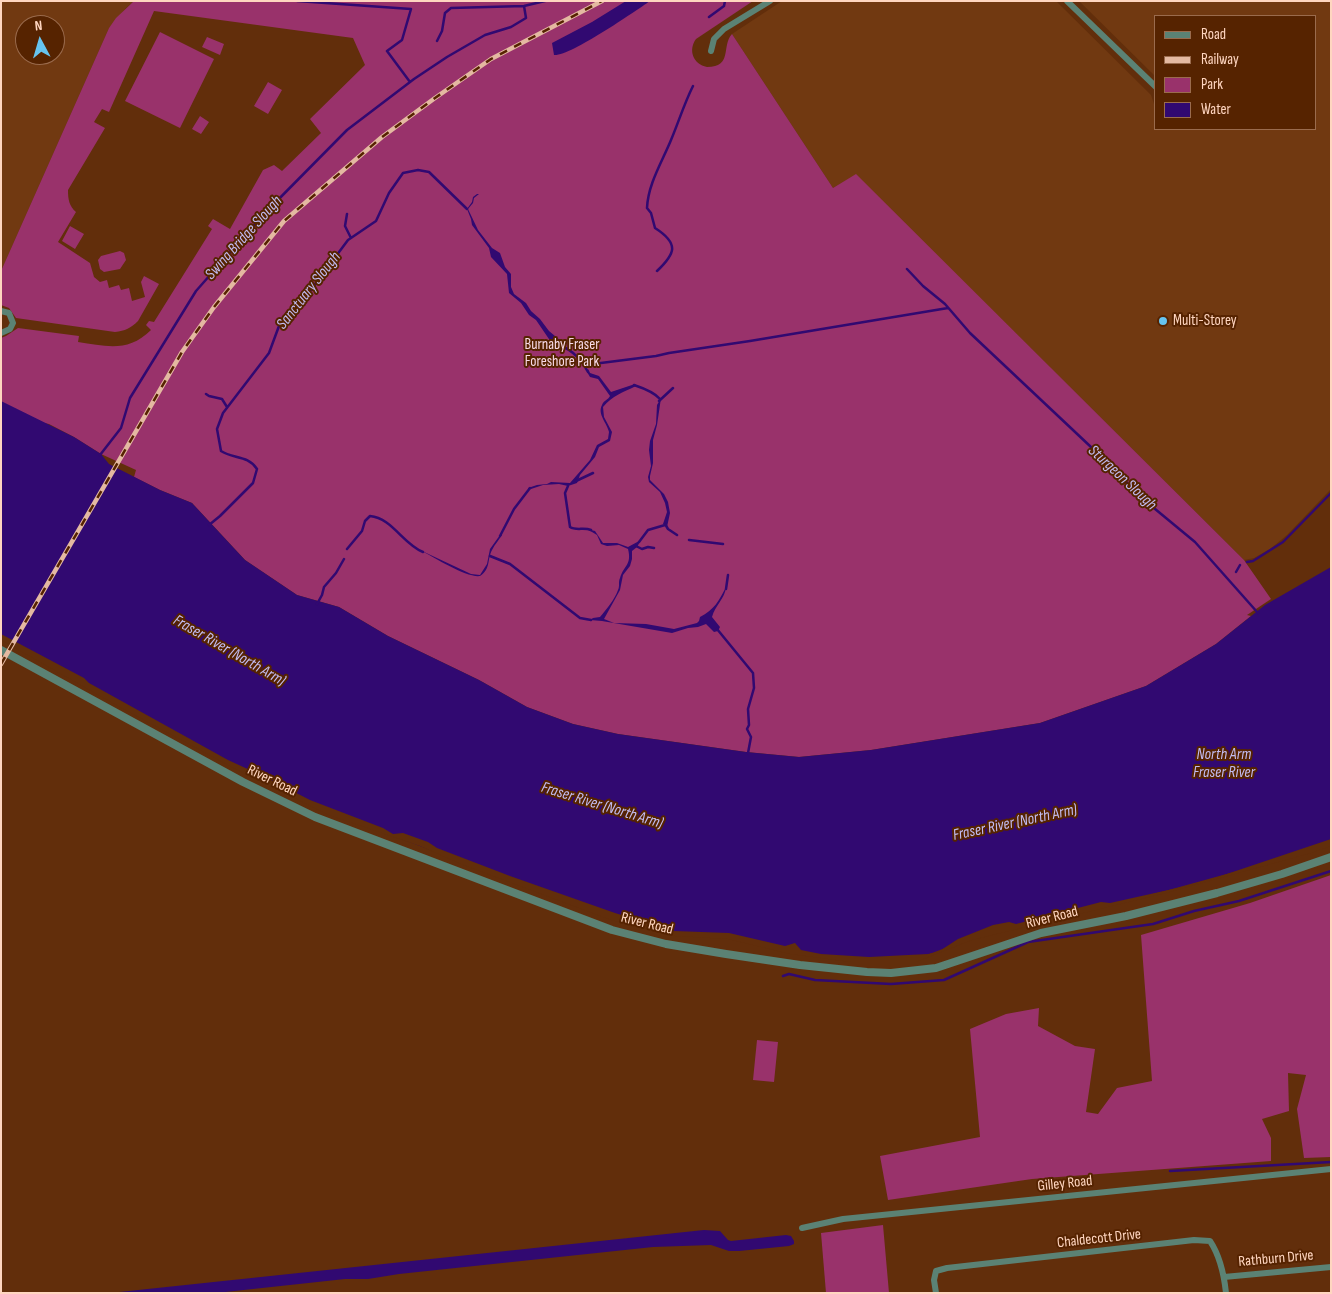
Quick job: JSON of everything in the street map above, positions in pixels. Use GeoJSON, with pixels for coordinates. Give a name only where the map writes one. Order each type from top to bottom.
{"type":"FeatureCollection","features":[{"type":"Feature","properties":{"kind":"street"},"geometry":{"type":"LineString","coordinates":[[711,51],[714,39],[724,29],[770,1]]}},
{"type":"Feature","properties":{"kind":"street"},"geometry":{"type":"LineString","coordinates":[[1067,1],[1154,86]]}},
{"type":"Feature","properties":{"kind":"street"},"geometry":{"type":"LineString","coordinates":[[1,311],[9,313],[13,323],[10,330],[1,333]]}},
{"type":"Feature","properties":{"kind":"street","name":"River Road"},"geometry":{"type":"LineString","coordinates":[[1,650],[243,782],[315,817],[612,930],[666,944],[726,954],[800,965],[867,972],[891,973],[936,968],[1041,933],[1126,916],[1217,893],[1282,874],[1331,856]]}},
{"type":"Feature","properties":{"kind":"street","name":"Gilley Road"},"geometry":{"type":"LineString","coordinates":[[802,1228],[843,1219],[1331,1169]]}},
{"type":"Feature","properties":{"kind":"street","name":"Chaldecott Drive"},"geometry":{"type":"LineString","coordinates":[[936,1293],[934,1280],[936,1271],[948,1268],[1194,1240],[1210,1241],[1224,1277],[1226,1293]]}},
{"type":"Feature","properties":{"kind":"street","name":"Rathburn Drive"},"geometry":{"type":"LineString","coordinates":[[1224,1277],[1331,1267]]}},
{"type":"Feature","properties":{"kind":"shaded area"},"geometry":{"type":"Polygon","coordinates":[[[1,1],[134,1],[109,28],[1,271],[1,1]]]}},
{"type":"Feature","properties":{"kind":"shaded area"},"geometry":{"type":"Polygon","coordinates":[[[782,1],[1056,1],[1151,95],[1154,104],[1154,130],[1317,130],[1317,15],[1154,15],[1154,75],[1079,1],[1331,1],[1331,489],[1287,535],[1270,549],[1254,558],[1244,560],[856,175],[833,188],[732,34],[782,1]]]}},
{"type":"Feature","properties":{"kind":"green space","name":"Burnaby Fraser Foreshore Park"},"geometry":{"type":"Polygon","coordinates":[[[134,1],[753,1],[696,39],[692,48],[695,60],[707,67],[720,64],[732,34],[833,188],[856,174],[1244,560],[1271,599],[1247,615],[1251,616],[1216,644],[1146,686],[1040,723],[871,750],[799,757],[746,752],[618,734],[573,724],[527,707],[479,680],[388,636],[339,607],[297,595],[245,560],[192,503],[134,477],[136,470],[101,454],[49,424],[1,415],[1,338],[18,328],[79,336],[78,342],[107,346],[125,345],[142,337],[151,330],[146,325],[149,321],[154,322],[212,229],[208,226],[213,219],[230,229],[263,170],[274,165],[282,171],[321,133],[310,119],[365,65],[353,38],[154,11],[109,112],[102,109],[94,122],[105,128],[68,190],[69,202],[76,212],[58,242],[90,263],[94,277],[100,282],[107,280],[109,288],[119,285],[121,290],[129,288],[132,301],[145,297],[141,282],[144,276],[159,284],[138,321],[122,331],[115,332],[16,318],[9,308],[1,305],[1,271],[109,28],[116,18],[134,1]]]}},
{"type":"Feature","properties":{"kind":"green space"},"geometry":{"type":"Polygon","coordinates":[[[160,32],[214,59],[180,128],[125,101],[160,32]]]}},
{"type":"Feature","properties":{"kind":"green space"},"geometry":{"type":"Polygon","coordinates":[[[207,37],[224,44],[220,55],[202,47],[207,37]]]}},
{"type":"Feature","properties":{"kind":"green space"},"geometry":{"type":"Polygon","coordinates":[[[268,82],[282,90],[268,114],[254,106],[268,82]]]}},
{"type":"Feature","properties":{"kind":"green space"},"geometry":{"type":"Polygon","coordinates":[[[200,116],[209,122],[201,134],[192,129],[200,116]]]}},
{"type":"Feature","properties":{"kind":"green space"},"geometry":{"type":"Polygon","coordinates":[[[70,226],[84,234],[75,249],[62,241],[70,226]]]}},
{"type":"Feature","properties":{"kind":"green space"},"geometry":{"type":"Polygon","coordinates":[[[120,251],[124,253],[126,260],[120,269],[104,272],[100,269],[98,260],[101,256],[120,251]]]}},
{"type":"Feature","properties":{"kind":"green space"},"geometry":{"type":"Polygon","coordinates":[[[1331,875],[1331,1157],[1304,1158],[1297,1109],[1306,1075],[1288,1073],[1289,1111],[1262,1119],[1271,1138],[1271,1161],[1032,1179],[888,1200],[880,1156],[980,1137],[970,1029],[1006,1014],[1039,1008],[1038,1026],[1075,1046],[1095,1049],[1086,1112],[1098,1114],[1117,1088],[1152,1081],[1141,935],[1250,903],[1331,875]]]}},
{"type":"Feature","properties":{"kind":"green space"},"geometry":{"type":"Polygon","coordinates":[[[757,1040],[778,1042],[774,1082],[753,1080],[757,1040]]]}},
{"type":"Feature","properties":{"kind":"green space"},"geometry":{"type":"Polygon","coordinates":[[[883,1225],[889,1293],[826,1293],[821,1233],[883,1225]]]}},
{"type":"Feature","properties":{"kind":"water"},"geometry":{"type":"Polygon","coordinates":[[[626,1],[650,1],[587,42],[562,54],[554,55],[552,43],[626,1]]]}},
{"type":"Feature","properties":{"kind":"water"},"geometry":{"type":"Polygon","coordinates":[[[479,194],[474,198],[473,203],[468,209],[478,230],[492,248],[500,253],[505,267],[511,274],[511,287],[514,294],[526,303],[549,331],[561,341],[564,347],[557,348],[536,320],[509,293],[507,274],[491,257],[489,248],[472,225],[467,209],[473,197],[479,194]]]}},
{"type":"Feature","properties":{"kind":"water"},"geometry":{"type":"Polygon","coordinates":[[[588,369],[590,373],[599,376],[611,392],[635,384],[636,386],[614,397],[603,407],[604,417],[612,432],[610,441],[599,447],[595,457],[580,475],[577,483],[568,486],[559,484],[543,485],[528,490],[528,488],[551,482],[570,483],[590,460],[597,445],[608,439],[609,432],[601,415],[601,408],[610,396],[598,379],[590,377],[587,372],[588,369]]]}},
{"type":"Feature","properties":{"kind":"water"},"geometry":{"type":"Polygon","coordinates":[[[661,398],[653,440],[653,463],[650,480],[664,494],[668,502],[670,513],[667,527],[663,524],[667,512],[665,503],[660,492],[649,482],[648,477],[651,466],[650,441],[656,424],[657,405],[661,398]]]}},
{"type":"Feature","properties":{"kind":"water","name":"North Arm Fraser River"},"geometry":{"type":"Polygon","coordinates":[[[1,401],[74,437],[101,454],[109,464],[160,490],[192,503],[245,560],[297,595],[339,607],[388,636],[479,680],[527,707],[573,724],[618,734],[746,752],[799,757],[871,750],[1040,723],[1146,686],[1216,644],[1265,605],[1331,567],[1331,843],[1310,851],[1165,891],[972,938],[916,959],[852,960],[790,952],[728,936],[676,934],[611,918],[330,812],[244,771],[1,637],[1,401]]]}},
{"type":"Feature","properties":{"kind":"water"},"geometry":{"type":"Polygon","coordinates":[[[587,529],[595,531],[603,543],[617,543],[628,547],[641,540],[632,551],[630,566],[623,575],[620,590],[604,619],[614,623],[646,624],[674,629],[697,623],[700,617],[716,605],[726,587],[724,595],[712,617],[720,627],[718,631],[714,632],[706,624],[672,633],[590,620],[600,617],[615,597],[619,588],[619,580],[628,562],[629,554],[628,549],[619,545],[607,546],[601,544],[597,535],[587,529]]]}},
{"type":"Feature","properties":{"kind":"water"},"geometry":{"type":"Polygon","coordinates":[[[500,535],[502,535],[492,550],[486,570],[480,576],[474,576],[459,571],[422,551],[471,574],[480,575],[487,564],[490,549],[500,535]]]}},
{"type":"Feature","properties":{"kind":"water"},"geometry":{"type":"Polygon","coordinates":[[[704,1230],[720,1231],[731,1241],[786,1235],[791,1236],[794,1244],[739,1251],[729,1251],[711,1245],[653,1247],[399,1274],[368,1279],[345,1279],[216,1293],[110,1293],[704,1230]]]}},
{"type":"Feature","properties":{"kind":"pier"},"geometry":{"type":"Polygon","coordinates":[[[1,634],[84,678],[89,683],[228,760],[310,800],[383,828],[393,834],[403,833],[510,876],[615,913],[674,931],[729,933],[785,946],[795,943],[801,950],[821,954],[869,957],[928,954],[938,952],[958,939],[993,925],[1009,922],[1016,924],[1101,902],[1110,903],[1200,883],[1331,839],[1331,846],[1166,893],[972,940],[916,962],[851,962],[790,954],[728,939],[675,936],[611,920],[461,864],[420,846],[329,815],[243,773],[118,706],[1,640],[1,634]]]}},
{"type":"Feature","properties":{"kind":"waterway"},"geometry":{"type":"LineString","coordinates":[[297,1],[411,9],[402,40],[387,51],[410,82]]}},
{"type":"Feature","properties":{"kind":"waterway"},"geometry":{"type":"LineString","coordinates":[[437,41],[442,31],[445,13],[451,8],[524,6],[545,1]]}},
{"type":"Feature","properties":{"kind":"waterway"},"geometry":{"type":"LineString","coordinates":[[709,17],[724,6],[725,1]]}},
{"type":"Feature","properties":{"kind":"waterway","name":"Swing Bridge Slough"},"geometry":{"type":"LineString","coordinates":[[100,455],[121,428],[130,398],[196,291],[263,215],[347,130],[414,79],[447,57],[485,35],[511,27],[526,18],[524,6]]}},
{"type":"Feature","properties":{"kind":"waterway"},"geometry":{"type":"LineString","coordinates":[[657,271],[668,259],[672,249],[668,239],[655,228],[651,213],[647,208],[648,199],[656,173],[693,86]]}},
{"type":"Feature","properties":{"kind":"waterway","name":"Sanctuary Slough"},"geometry":{"type":"LineString","coordinates":[[209,525],[253,483],[257,469],[249,461],[221,451],[217,429],[223,413],[269,353],[279,326],[304,299],[348,240],[376,221],[389,193],[403,173],[418,170],[429,172],[467,209]]}},
{"type":"Feature","properties":{"kind":"waterway"},"geometry":{"type":"LineString","coordinates":[[347,214],[345,226],[351,238]]}},
{"type":"Feature","properties":{"kind":"waterway","name":"Sturgeon Slough"},"geometry":{"type":"LineString","coordinates":[[907,269],[923,286],[945,304],[970,333],[1091,447],[1143,499],[1195,542],[1258,613]]}},
{"type":"Feature","properties":{"kind":"waterway"},"geometry":{"type":"LineString","coordinates":[[585,365],[656,356],[948,308]]}},
{"type":"Feature","properties":{"kind":"waterway"},"geometry":{"type":"LineString","coordinates":[[561,346],[570,350],[588,372]]}},
{"type":"Feature","properties":{"kind":"waterway"},"geometry":{"type":"LineString","coordinates":[[634,385],[652,392],[660,399]]}},
{"type":"Feature","properties":{"kind":"waterway"},"geometry":{"type":"LineString","coordinates":[[659,401],[673,388]]}},
{"type":"Feature","properties":{"kind":"waterway"},"geometry":{"type":"LineString","coordinates":[[206,394],[222,399],[227,407]]}},
{"type":"Feature","properties":{"kind":"waterway"},"geometry":{"type":"LineString","coordinates":[[576,481],[593,473]]}},
{"type":"Feature","properties":{"kind":"waterway"},"geometry":{"type":"LineString","coordinates":[[568,486],[565,493],[570,527],[591,530]]}},
{"type":"Feature","properties":{"kind":"waterway"},"geometry":{"type":"LineString","coordinates":[[500,536],[514,509],[530,488]]}},
{"type":"Feature","properties":{"kind":"waterway"},"geometry":{"type":"LineString","coordinates":[[1247,562],[1253,561],[1283,542],[1331,493]]}},
{"type":"Feature","properties":{"kind":"waterway"},"geometry":{"type":"LineString","coordinates":[[347,549],[362,531],[365,521],[370,516],[385,521],[409,543],[423,552]]}},
{"type":"Feature","properties":{"kind":"waterway"},"geometry":{"type":"LineString","coordinates":[[665,524],[668,529],[677,535]]}},
{"type":"Feature","properties":{"kind":"waterway"},"geometry":{"type":"LineString","coordinates":[[639,542],[648,530],[665,525]]}},
{"type":"Feature","properties":{"kind":"waterway"},"geometry":{"type":"LineString","coordinates":[[689,540],[723,544]]}},
{"type":"Feature","properties":{"kind":"waterway"},"geometry":{"type":"LineString","coordinates":[[636,546],[642,549],[654,548]]}},
{"type":"Feature","properties":{"kind":"waterway"},"geometry":{"type":"LineString","coordinates":[[490,556],[510,564],[580,618],[591,620]]}},
{"type":"Feature","properties":{"kind":"waterway"},"geometry":{"type":"LineString","coordinates":[[317,604],[324,587],[336,573],[344,559]]}},
{"type":"Feature","properties":{"kind":"waterway"},"geometry":{"type":"LineString","coordinates":[[1236,572],[1240,565]]}},
{"type":"Feature","properties":{"kind":"waterway"},"geometry":{"type":"LineString","coordinates":[[726,589],[728,575]]}},
{"type":"Feature","properties":{"kind":"waterway"},"geometry":{"type":"LineString","coordinates":[[717,629],[753,673],[754,688],[748,709],[749,725],[747,729],[751,737],[748,753]]}},
{"type":"Feature","properties":{"kind":"waterway"},"geometry":{"type":"LineString","coordinates":[[783,976],[789,974],[815,980],[891,984],[944,980],[1028,942],[1153,924],[1194,911],[1239,901],[1331,871]]}},
{"type":"Feature","properties":{"kind":"waterway"},"geometry":{"type":"LineString","coordinates":[[1170,1171],[1331,1162]]}},
{"type":"Feature","properties":{"kind":"railway"},"geometry":{"type":"LineString","coordinates":[[1,664],[182,352],[214,307],[284,221],[382,137],[491,59],[602,1]]}},
{"type":"Feature","properties":{"kind":"place","name":"Multi-Storey"},"geometry":{"type":"Point","coordinates":[1163,321]}},
{"type":"Feature","properties":{"kind":"water label","name":"Fraser River (North Arm)"},"geometry":{"type":"Point","coordinates":[229,651]}},
{"type":"Feature","properties":{"kind":"water label","name":"Fraser River (North Arm)"},"geometry":{"type":"Point","coordinates":[602,806]}},
{"type":"Feature","properties":{"kind":"water label","name":"Fraser River (North Arm)"},"geometry":{"type":"Point","coordinates":[1015,823]}}]}
